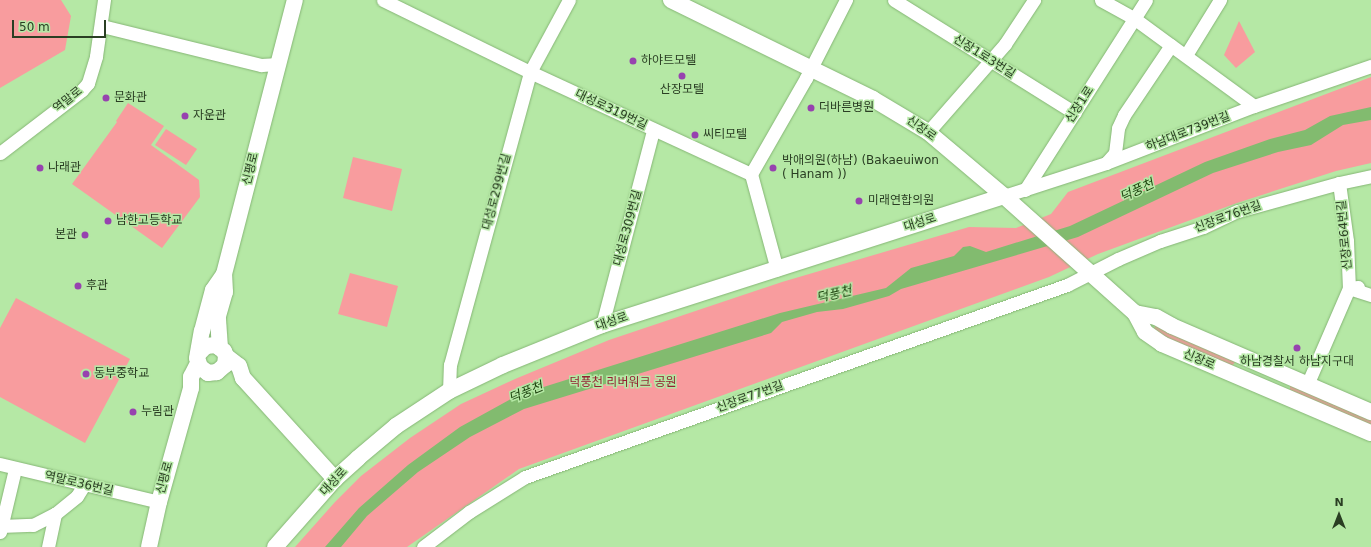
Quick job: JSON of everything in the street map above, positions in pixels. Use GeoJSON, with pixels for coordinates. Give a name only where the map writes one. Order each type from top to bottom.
{"type":"FeatureCollection","features":[{"type":"Feature","properties":{"kind":"street","name":"역말로"},"geometry":{"type":"LineString","coordinates":[[0,153],[82,90],[88,83],[96,56],[102,26],[104,0]]}},
{"type":"Feature","properties":{"kind":"street","name":"신평로"},"geometry":{"type":"LineString","coordinates":[[223,352],[218,319],[225,292],[224,274],[295,0]]}},
{"type":"Feature","properties":{"kind":"street","name":"대성로319번길"},"geometry":{"type":"LineString","coordinates":[[383,0],[530,72],[751,174]]}},
{"type":"Feature","properties":{"kind":"street","name":"대성로299번길"},"geometry":{"type":"LineString","coordinates":[[449,391],[450,365],[530,72],[568,0]]}},
{"type":"Feature","properties":{"kind":"street","name":"신장로"},"geometry":{"type":"LineString","coordinates":[[671,0],[873,98],[928,132],[1004,196],[1135,313],[1144,332],[1162,344],[1371,433]]}},
{"type":"Feature","properties":{"kind":"street"},"geometry":{"type":"LineString","coordinates":[[777,270],[751,174],[846,0]]}},
{"type":"Feature","properties":{"kind":"street","name":"신장1로3번길"},"geometry":{"type":"LineString","coordinates":[[894,0],[1075,113]]}},
{"type":"Feature","properties":{"kind":"street"},"geometry":{"type":"LineString","coordinates":[[928,132],[1005,44],[1034,0]]}},
{"type":"Feature","properties":{"kind":"street"},"geometry":{"type":"LineString","coordinates":[[1101,0],[1135,19],[1254,106]]}},
{"type":"Feature","properties":{"kind":"street","name":"신장1로"},"geometry":{"type":"LineString","coordinates":[[1025,190],[1146,0]]}},
{"type":"Feature","properties":{"kind":"street"},"geometry":{"type":"LineString","coordinates":[[1186,55],[1220,0]]}},
{"type":"Feature","properties":{"kind":"street"},"geometry":{"type":"LineString","coordinates":[[102,26],[261,65],[278,64]]}},
{"type":"Feature","properties":{"kind":"street"},"geometry":{"type":"LineString","coordinates":[[1106,163],[1114,153],[1118,128],[1124,115],[1171,45]]}},
{"type":"Feature","properties":{"kind":"street","name":"하남대로739번길"},"geometry":{"type":"LineString","coordinates":[[1004,196],[1106,163],[1254,106],[1370,65]]}},
{"type":"Feature","properties":{"kind":"street","name":"대성로309번길"},"geometry":{"type":"LineString","coordinates":[[602,325],[653,130]]}},
{"type":"Feature","properties":{"kind":"street","name":"신장로76번길"},"geometry":{"type":"LineString","coordinates":[[1086,270],[1203,227],[1238,211],[1339,183],[1371,176]]}},
{"type":"Feature","properties":{"kind":"street","name":"신장로64번길"},"geometry":{"type":"LineString","coordinates":[[1307,385],[1349,288],[1347,240],[1339,183]]}},
{"type":"Feature","properties":{"kind":"street","name":"대성로"},"geometry":{"type":"LineString","coordinates":[[275,547],[335,479],[396,426],[449,391],[503,364],[602,325],[1004,196]]}},
{"type":"Feature","properties":{"kind":"street","name":"신장로77번길"},"geometry":{"type":"LineString","coordinates":[[423,547],[469,512],[526,477],[1067,285],[1086,270]]}},
{"type":"Feature","properties":{"kind":"street","name":"신평로"},"geometry":{"type":"LineString","coordinates":[[149,547],[159,502],[191,388],[191,377],[198,358],[202,331],[213,290],[224,274]]}},
{"type":"Feature","properties":{"kind":"street","name":"신장로64번길"},"geometry":{"type":"LineString","coordinates":[[1349,288],[1371,286]]}},
{"type":"Feature","properties":{"kind":"street","name":"신장로64번길"},"geometry":{"type":"LineString","coordinates":[[1349,288],[1371,295]]}},
{"type":"Feature","properties":{"kind":"street","name":"신장로"},"geometry":{"type":"LineString","coordinates":[[1135,313],[1156,317],[1172,326],[1371,412]]}},
{"type":"Feature","properties":{"kind":"street"},"geometry":{"type":"LineString","coordinates":[[243,378],[203,371],[198,358],[202,349],[211,345],[223,352],[239,366],[243,378],[335,479]]}},
{"type":"Feature","properties":{"kind":"street"},"geometry":{"type":"LineString","coordinates":[[191,388],[225,365],[223,352]]}},
{"type":"Feature","properties":{"kind":"street"},"geometry":{"type":"LineString","coordinates":[[1276,392],[1284,375]]}},
{"type":"Feature","properties":{"kind":"street","name":"역말로36번길"},"geometry":{"type":"LineString","coordinates":[[0,464],[15,469],[159,502]]}},
{"type":"Feature","properties":{"kind":"street"},"geometry":{"type":"LineString","coordinates":[[15,469],[0,528],[33,525],[55,514],[77,496],[84,485]]}},
{"type":"Feature","properties":{"kind":"street"},"geometry":{"type":"LineString","coordinates":[[48,547],[55,514]]}},
{"type":"Feature","properties":{"kind":"green space"},"geometry":{"type":"Polygon","coordinates":[[[0,0],[61,0],[71,16],[65,50],[0,88],[0,0]]]}},
{"type":"Feature","properties":{"kind":"green space"},"geometry":{"type":"Polygon","coordinates":[[[1239,21],[1255,52],[1236,68],[1224,55],[1239,21]]]}},
{"type":"Feature","properties":{"kind":"green space","name":"덕풍천 리버워크 공원"},"geometry":{"type":"Polygon","coordinates":[[[1371,77],[1371,163],[1336,171],[1237,203],[1098,254],[1049,277],[519,469],[407,547],[295,547],[335,502],[361,476],[410,438],[461,404],[515,379],[609,340],[782,282],[969,227],[1016,228],[1051,214],[1068,192],[1371,77]]]}},
{"type":"Feature","properties":{"kind":"green space"},"geometry":{"type":"Polygon","coordinates":[[[128,103],[164,126],[151,145],[199,180],[200,197],[162,248],[72,184],[117,122],[116,121],[128,103]]]}},
{"type":"Feature","properties":{"kind":"green space"},"geometry":{"type":"Polygon","coordinates":[[[166,129],[197,149],[186,165],[155,145],[166,129]]]}},
{"type":"Feature","properties":{"kind":"green space"},"geometry":{"type":"Polygon","coordinates":[[[353,157],[402,169],[392,211],[343,198],[353,157]]]}},
{"type":"Feature","properties":{"kind":"green space"},"geometry":{"type":"Polygon","coordinates":[[[350,273],[398,286],[387,327],[338,314],[350,273]]]}},
{"type":"Feature","properties":{"kind":"green space"},"geometry":{"type":"Polygon","coordinates":[[[16,298],[130,359],[85,443],[0,397],[0,328],[16,298]]]}},
{"type":"Feature","properties":{"kind":"green space"},"geometry":{"type":"Polygon","coordinates":[[[1155,326],[1235,362],[1232,366],[1163,337],[1154,330],[1155,326]]]}},
{"type":"Feature","properties":{"kind":"green space"},"geometry":{"type":"Polygon","coordinates":[[[1290,385],[1371,419],[1371,425],[1290,390],[1290,385]]]}},
{"type":"Feature","properties":{"kind":"water","name":"덕풍천"},"geometry":{"type":"Polygon","coordinates":[[[1371,107],[1371,120],[1343,125],[1311,145],[1278,152],[1213,173],[1078,237],[901,289],[889,296],[843,309],[817,312],[782,322],[771,333],[524,409],[470,437],[418,472],[367,516],[341,547],[325,547],[359,508],[408,465],[460,427],[518,395],[780,313],[886,288],[911,268],[954,256],[963,247],[970,246],[986,252],[1070,226],[1205,162],[1270,139],[1305,130],[1330,116],[1371,107]]]}},
{"type":"Feature","properties":{"kind":"place","name":"하야트모텔"},"geometry":{"type":"Point","coordinates":[633,61]}},
{"type":"Feature","properties":{"kind":"place","name":"산장모텔"},"geometry":{"type":"Point","coordinates":[682,76]}},
{"type":"Feature","properties":{"kind":"place","name":"문화관"},"geometry":{"type":"Point","coordinates":[106,98]}},
{"type":"Feature","properties":{"kind":"place","name":"더바른병원"},"geometry":{"type":"Point","coordinates":[811,108]}},
{"type":"Feature","properties":{"kind":"place","name":"자운관"},"geometry":{"type":"Point","coordinates":[185,116]}},
{"type":"Feature","properties":{"kind":"place","name":"씨티모텔"},"geometry":{"type":"Point","coordinates":[695,135]}},
{"type":"Feature","properties":{"kind":"place","name":"나래관"},"geometry":{"type":"Point","coordinates":[40,168]}},
{"type":"Feature","properties":{"kind":"place","name":"박애의원(하남) (Bakaeuiwon ( Hanam ))"},"geometry":{"type":"Point","coordinates":[773,168]}},
{"type":"Feature","properties":{"kind":"place","name":"미래연합의원"},"geometry":{"type":"Point","coordinates":[859,201]}},
{"type":"Feature","properties":{"kind":"place","name":"남한고등학교"},"geometry":{"type":"Point","coordinates":[108,221]}},
{"type":"Feature","properties":{"kind":"place","name":"본관"},"geometry":{"type":"Point","coordinates":[85,235]}},
{"type":"Feature","properties":{"kind":"place","name":"후관"},"geometry":{"type":"Point","coordinates":[78,286]}},
{"type":"Feature","properties":{"kind":"place","name":"하남경찰서 하남지구대"},"geometry":{"type":"Point","coordinates":[1297,348]}},
{"type":"Feature","properties":{"kind":"place","name":"동부중학교"},"geometry":{"type":"Point","coordinates":[86,374]}},
{"type":"Feature","properties":{"kind":"place","name":"누림관"},"geometry":{"type":"Point","coordinates":[133,412]}}]}
